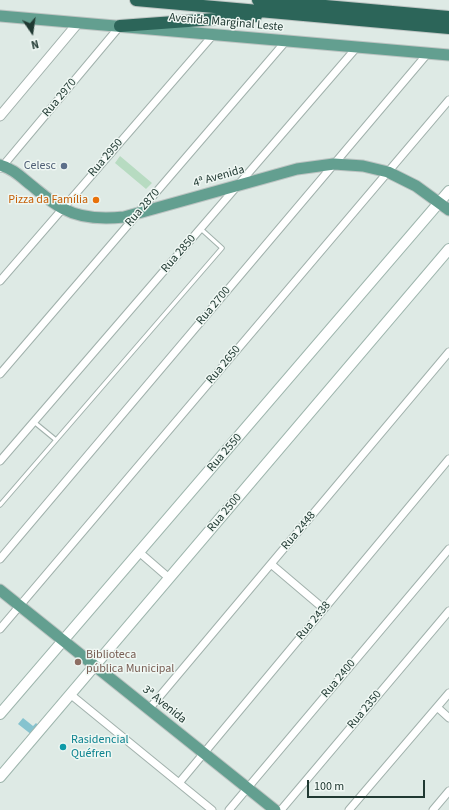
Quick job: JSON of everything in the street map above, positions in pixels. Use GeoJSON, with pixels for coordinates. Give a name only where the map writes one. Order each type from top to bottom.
{"type":"FeatureCollection","features":[{"type":"Feature","properties":{"kind":"highway"},"geometry":{"type":"LineString","coordinates":[[136,0],[449,28]]}},
{"type":"Feature","properties":{"kind":"highway"},"geometry":{"type":"LineString","coordinates":[[258,0],[449,17]]}},
{"type":"Feature","properties":{"kind":"highway"},"geometry":{"type":"LineString","coordinates":[[290,0],[309,5]]}},
{"type":"Feature","properties":{"kind":"highway"},"geometry":{"type":"LineString","coordinates":[[120,26],[288,14]]}},
{"type":"Feature","properties":{"kind":"main road","name":"Avenida Marginal Leste"},"geometry":{"type":"LineString","coordinates":[[0,16],[449,55]]}},
{"type":"Feature","properties":{"kind":"main road","name":"4ª Avenida"},"geometry":{"type":"LineString","coordinates":[[1,167],[19,175],[62,208],[81,215],[110,219],[138,214],[297,169],[334,164],[363,166],[388,172],[416,186],[449,210]]}},
{"type":"Feature","properties":{"kind":"main road","name":"Rua 2550"},"geometry":{"type":"LineString","coordinates":[[0,714],[449,191]]}},
{"type":"Feature","properties":{"kind":"main road","name":"Rua 2500"},"geometry":{"type":"LineString","coordinates":[[0,777],[449,249]]}},
{"type":"Feature","properties":{"kind":"main road","name":"3ª Avenida"},"geometry":{"type":"LineString","coordinates":[[0,590],[275,810]]}},
{"type":"Feature","properties":{"kind":"street"},"geometry":{"type":"LineString","coordinates":[[0,116],[78,23]]}},
{"type":"Feature","properties":{"kind":"street","name":"Rua 2970"},"geometry":{"type":"LineString","coordinates":[[1,167],[120,26]]}},
{"type":"Feature","properties":{"kind":"street","name":"Rua 2950"},"geometry":{"type":"LineString","coordinates":[[0,281],[213,35]]}},
{"type":"Feature","properties":{"kind":"street","name":"Rua 2870"},"geometry":{"type":"LineString","coordinates":[[0,374],[286,41]]}},
{"type":"Feature","properties":{"kind":"street","name":"Rua 2850"},"geometry":{"type":"LineString","coordinates":[[0,461],[357,47]]}},
{"type":"Feature","properties":{"kind":"street","name":"Rua 2700"},"geometry":{"type":"LineString","coordinates":[[0,559],[428,53]]}},
{"type":"Feature","properties":{"kind":"street","name":"Rua 2650"},"geometry":{"type":"LineString","coordinates":[[0,629],[449,100]]}},
{"type":"Feature","properties":{"kind":"street","name":"Rua 2448"},"geometry":{"type":"LineString","coordinates":[[149,709],[449,352]]}},
{"type":"Feature","properties":{"kind":"street","name":"Rua 2438"},"geometry":{"type":"LineString","coordinates":[[179,783],[449,459]]}},
{"type":"Feature","properties":{"kind":"street","name":"Rua 2400"},"geometry":{"type":"LineString","coordinates":[[229,810],[449,549]]}},
{"type":"Feature","properties":{"kind":"street"},"geometry":{"type":"LineString","coordinates":[[139,552],[169,578]]}},
{"type":"Feature","properties":{"kind":"street"},"geometry":{"type":"LineString","coordinates":[[271,564],[324,609]]}},
{"type":"Feature","properties":{"kind":"street","name":"Rua 2350"},"geometry":{"type":"LineString","coordinates":[[281,810],[449,611]]}},
{"type":"Feature","properties":{"kind":"street"},"geometry":{"type":"LineString","coordinates":[[348,810],[449,693]]}},
{"type":"Feature","properties":{"kind":"street"},"geometry":{"type":"LineString","coordinates":[[70,694],[212,810]]}},
{"type":"Feature","properties":{"kind":"street"},"geometry":{"type":"LineString","coordinates":[[437,707],[449,718]]}},
{"type":"Feature","properties":{"kind":"street"},"geometry":{"type":"LineString","coordinates":[[433,810],[449,791]]}},
{"type":"Feature","properties":{"kind":"lane"},"geometry":{"type":"LineString","coordinates":[[0,505],[222,248],[201,229]]}},
{"type":"Feature","properties":{"kind":"lane"},"geometry":{"type":"LineString","coordinates":[[34,422],[56,440]]}},
{"type":"Feature","properties":{"kind":"green space"},"geometry":{"type":"Polygon","coordinates":[[[120,156],[152,183],[146,189],[115,163],[120,156]]]}},
{"type":"Feature","properties":{"kind":"water"},"geometry":{"type":"Polygon","coordinates":[[[23,718],[33,726],[36,723],[39,726],[32,735],[18,724],[23,718]]]}},
{"type":"Feature","properties":{"kind":"place","name":"Celesc"},"geometry":{"type":"Point","coordinates":[64,166]}},
{"type":"Feature","properties":{"kind":"place","name":"Pizza da Família"},"geometry":{"type":"Point","coordinates":[96,200]}},
{"type":"Feature","properties":{"kind":"place","name":"Biblioteca pública Municipal"},"geometry":{"type":"Point","coordinates":[78,662]}},
{"type":"Feature","properties":{"kind":"place","name":"Rasidencial Quéfren"},"geometry":{"type":"Point","coordinates":[63,747]}}]}
